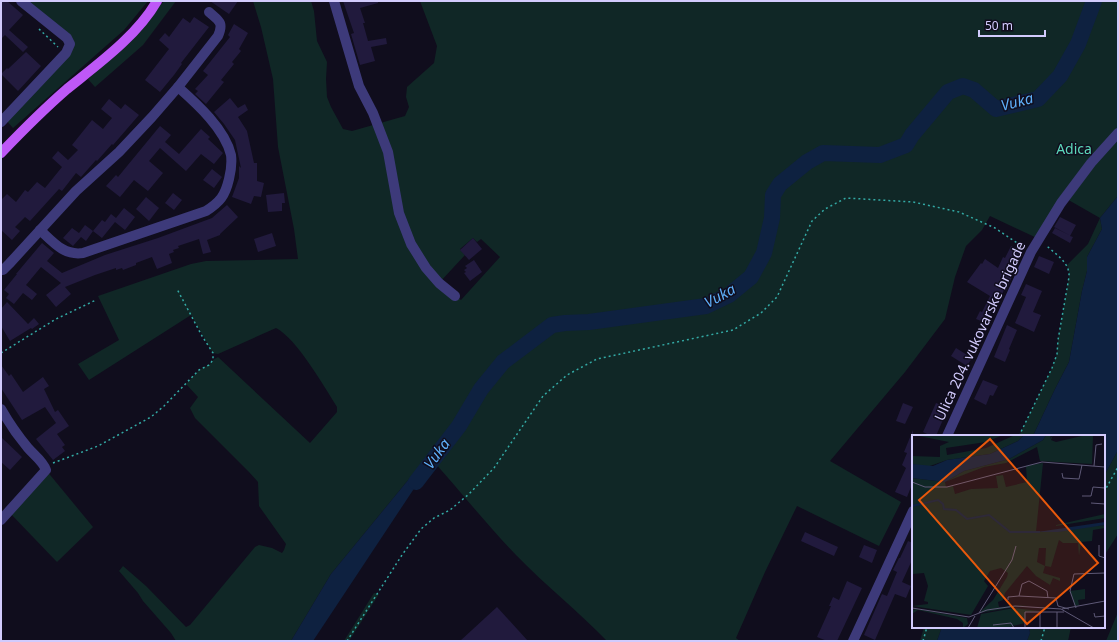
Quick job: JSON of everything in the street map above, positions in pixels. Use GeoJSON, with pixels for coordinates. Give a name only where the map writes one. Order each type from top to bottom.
{"type":"FeatureCollection","features":[{"type":"Feature","properties":{"kind":"main road"},"geometry":{"type":"LineString","coordinates":[[1,153],[41,112],[112,52],[146,17],[157,1]]}},
{"type":"Feature","properties":{"kind":"street"},"geometry":{"type":"LineString","coordinates":[[1,121],[66,53],[70,44],[67,38],[21,1]]}},
{"type":"Feature","properties":{"kind":"street"},"geometry":{"type":"LineString","coordinates":[[334,1],[359,86],[374,113],[388,152],[399,213],[411,244],[426,268],[439,283],[455,296]]}},
{"type":"Feature","properties":{"kind":"street"},"geometry":{"type":"LineString","coordinates":[[1,270],[9,264],[76,192],[119,152],[178,87],[218,36],[222,27],[220,22],[209,12]]}},
{"type":"Feature","properties":{"kind":"street"},"geometry":{"type":"LineString","coordinates":[[40,230],[69,253],[83,253],[206,211],[223,197],[231,168],[231,155],[225,138],[196,103],[178,87]]}},
{"type":"Feature","properties":{"kind":"street","name":"Ulica 204. vukovarske brigade"},"geometry":{"type":"LineString","coordinates":[[947,435],[1031,252],[1061,203],[1091,163],[1118,133]]}},
{"type":"Feature","properties":{"kind":"street"},"geometry":{"type":"LineString","coordinates":[[1,409],[10,424],[28,448],[44,465],[46,470],[1,520]]}},
{"type":"Feature","properties":{"kind":"street"},"geometry":{"type":"LineString","coordinates":[[854,641],[912,513]]}},
{"type":"Feature","properties":{"kind":"path"},"geometry":{"type":"LineString","coordinates":[[39,28],[61,49]]}},
{"type":"Feature","properties":{"kind":"path"},"geometry":{"type":"LineString","coordinates":[[347,641],[402,555],[421,529],[434,518],[450,510],[469,494],[494,468],[543,396],[567,375],[597,359],[733,330],[761,313],[777,297],[812,221],[825,209],[846,198],[913,202],[959,212],[995,228],[1031,252]]}},
{"type":"Feature","properties":{"kind":"path"},"geometry":{"type":"LineString","coordinates":[[1019,435],[1052,368],[1057,354],[1069,277],[1068,265],[1039,239]]}},
{"type":"Feature","properties":{"kind":"path"},"geometry":{"type":"LineString","coordinates":[[44,465],[51,464],[98,446],[151,417],[164,406],[199,370],[209,365],[213,360],[213,353],[177,289]]}},
{"type":"Feature","properties":{"kind":"path"},"geometry":{"type":"LineString","coordinates":[[1,353],[56,319],[96,300]]}},
{"type":"Feature","properties":{"kind":"path"},"geometry":{"type":"LineString","coordinates":[[1105,490],[1118,467]]}},
{"type":"Feature","properties":{"kind":"path"},"geometry":{"type":"LineString","coordinates":[[923,641],[927,628]]}},
{"type":"Feature","properties":{"kind":"path"},"geometry":{"type":"LineString","coordinates":[[1042,641],[1046,628]]}},
{"type":"Feature","properties":{"kind":"green space"},"geometry":{"type":"Polygon","coordinates":[[[21,1],[148,1],[124,30],[13,128],[6,120],[70,44],[21,1]]]}},
{"type":"Feature","properties":{"kind":"green space"},"geometry":{"type":"Polygon","coordinates":[[[164,1],[176,1],[143,45],[95,87],[88,79],[126,46],[164,1]]]}},
{"type":"Feature","properties":{"kind":"green space","name":"Adica"},"geometry":{"type":"Polygon","coordinates":[[[253,1],[311,1],[314,11],[317,41],[327,62],[327,97],[343,129],[352,131],[405,116],[409,107],[406,97],[407,87],[434,63],[437,46],[420,1],[1118,1],[1118,196],[1100,218],[1065,198],[1039,239],[990,216],[982,230],[966,246],[955,277],[945,319],[905,372],[830,461],[901,502],[879,546],[797,506],[765,572],[736,638],[740,641],[607,641],[516,555],[433,461],[429,466],[409,479],[331,574],[291,641],[176,641],[119,571],[123,566],[146,586],[186,627],[190,625],[255,547],[259,545],[272,548],[282,553],[286,544],[259,506],[258,482],[195,418],[190,408],[198,397],[186,384],[199,370],[209,365],[218,357],[310,443],[337,412],[337,407],[301,352],[284,333],[276,328],[218,354],[213,353],[191,315],[89,380],[78,364],[119,340],[98,296],[191,264],[206,261],[298,259],[294,229],[278,147],[273,79],[261,27],[253,1]],[[473,238],[460,249],[465,255],[439,283],[461,300],[500,257],[481,239],[477,242],[473,238]]]}},
{"type":"Feature","properties":{"kind":"green space"},"geometry":{"type":"Polygon","coordinates":[[[1100,218],[1102,229],[1087,257],[1087,271],[1069,362],[1033,435],[1019,435],[1052,368],[1057,354],[1069,277],[1067,265],[1088,244],[1100,218]]]}},
{"type":"Feature","properties":{"kind":"green space"},"geometry":{"type":"Polygon","coordinates":[[[1118,450],[1118,534],[1105,554],[1105,474],[1118,450]]]}},
{"type":"Feature","properties":{"kind":"green space"},"geometry":{"type":"Polygon","coordinates":[[[46,470],[93,527],[57,562],[9,512],[46,470]]]}},
{"type":"Feature","properties":{"kind":"green space"},"geometry":{"type":"Polygon","coordinates":[[[374,593],[379,594],[349,641],[344,641],[374,593]]]}},
{"type":"Feature","properties":{"kind":"green space"},"geometry":{"type":"Polygon","coordinates":[[[1118,612],[1118,641],[1106,641],[1118,612]]]}},
{"type":"Feature","properties":{"kind":"green space"},"geometry":{"type":"Polygon","coordinates":[[[924,628],[942,628],[937,641],[920,641],[924,628]]]}},
{"type":"Feature","properties":{"kind":"green space"},"geometry":{"type":"Polygon","coordinates":[[[1029,628],[1071,628],[1068,641],[1027,641],[1030,633],[1029,628]]]}},
{"type":"Feature","properties":{"kind":"water"},"geometry":{"type":"Polygon","coordinates":[[[1118,196],[1118,450],[1105,474],[1105,435],[1033,435],[1069,362],[1087,271],[1087,257],[1102,229],[1100,218],[1118,196]]]}},
{"type":"Feature","properties":{"kind":"water"},"geometry":{"type":"Polygon","coordinates":[[[429,466],[313,641],[291,641],[331,574],[409,479],[429,466]]]}},
{"type":"Feature","properties":{"kind":"water"},"geometry":{"type":"Polygon","coordinates":[[[942,628],[1029,628],[1030,633],[1027,641],[937,641],[942,628]]]}},
{"type":"Feature","properties":{"kind":"building"},"geometry":{"type":"Polygon","coordinates":[[[1,1],[7,1],[23,15],[9,30],[28,47],[23,52],[5,35],[1,39],[1,1]]]}},
{"type":"Feature","properties":{"kind":"building"},"geometry":{"type":"Polygon","coordinates":[[[210,1],[238,1],[229,14],[210,1]]]}},
{"type":"Feature","properties":{"kind":"building"},"geometry":{"type":"Polygon","coordinates":[[[343,1],[378,1],[378,3],[360,8],[365,23],[363,23],[368,41],[386,38],[387,44],[371,47],[375,61],[360,65],[351,34],[354,33],[343,1]]]}},
{"type":"Feature","properties":{"kind":"building"},"geometry":{"type":"Polygon","coordinates":[[[194,17],[209,27],[160,92],[145,80],[169,49],[159,40],[165,33],[169,37],[183,18],[190,23],[194,17]]]}},
{"type":"Feature","properties":{"kind":"building"},"geometry":{"type":"Polygon","coordinates":[[[234,24],[248,33],[239,49],[241,51],[232,62],[234,64],[221,80],[224,82],[206,104],[195,94],[198,91],[195,89],[208,75],[203,71],[230,37],[228,35],[234,24]]]}},
{"type":"Feature","properties":{"kind":"building"},"geometry":{"type":"Polygon","coordinates":[[[26,52],[41,66],[18,91],[1,74],[26,52]]]}},
{"type":"Feature","properties":{"kind":"building"},"geometry":{"type":"Polygon","coordinates":[[[230,98],[238,108],[245,104],[248,110],[238,117],[247,131],[254,163],[257,163],[257,181],[264,183],[261,197],[254,196],[251,204],[232,197],[239,178],[239,166],[241,168],[235,140],[214,112],[230,98]]]}},
{"type":"Feature","properties":{"kind":"building"},"geometry":{"type":"Polygon","coordinates":[[[109,99],[121,109],[125,104],[139,115],[113,145],[112,144],[97,161],[96,160],[81,177],[76,173],[62,191],[59,189],[30,221],[25,217],[15,227],[20,231],[12,240],[1,230],[1,200],[7,194],[16,202],[25,190],[28,192],[37,182],[45,188],[62,167],[52,158],[58,151],[68,160],[78,150],[72,145],[92,120],[103,129],[112,118],[101,109],[109,99]]]}},
{"type":"Feature","properties":{"kind":"building"},"geometry":{"type":"Polygon","coordinates":[[[160,126],[171,135],[165,142],[179,154],[201,129],[210,137],[208,139],[223,153],[214,164],[201,154],[186,171],[160,148],[149,161],[163,173],[148,191],[134,180],[120,197],[106,186],[116,175],[118,177],[160,126]]]}},
{"type":"Feature","properties":{"kind":"building"},"geometry":{"type":"Polygon","coordinates":[[[212,169],[222,177],[214,188],[203,180],[212,169]]]}},
{"type":"Feature","properties":{"kind":"building"},"geometry":{"type":"Polygon","coordinates":[[[173,193],[182,200],[174,210],[165,203],[173,193]]]}},
{"type":"Feature","properties":{"kind":"building"},"geometry":{"type":"Polygon","coordinates":[[[284,193],[285,203],[282,203],[282,211],[268,212],[266,195],[284,193]]]}},
{"type":"Feature","properties":{"kind":"building"},"geometry":{"type":"Polygon","coordinates":[[[146,197],[159,208],[149,221],[136,209],[146,197]]]}},
{"type":"Feature","properties":{"kind":"building"},"geometry":{"type":"Polygon","coordinates":[[[227,205],[238,217],[220,235],[207,240],[211,252],[203,254],[199,239],[178,246],[179,248],[173,250],[174,252],[169,254],[172,263],[157,269],[152,257],[123,270],[122,268],[116,270],[116,268],[95,275],[65,287],[71,294],[56,307],[46,295],[61,283],[41,267],[26,285],[37,294],[32,300],[23,293],[14,304],[6,298],[9,294],[4,290],[42,243],[54,253],[47,261],[62,273],[105,255],[158,238],[212,218],[227,205]]]}},
{"type":"Feature","properties":{"kind":"building"},"geometry":{"type":"Polygon","coordinates":[[[124,208],[135,217],[125,230],[115,222],[102,238],[93,231],[102,220],[105,222],[111,214],[116,218],[124,208]]]}},
{"type":"Feature","properties":{"kind":"building"},"geometry":{"type":"Polygon","coordinates":[[[1060,217],[1076,225],[1070,236],[1073,237],[1070,243],[1052,233],[1055,228],[1069,235],[1054,227],[1060,217]]]}},
{"type":"Feature","properties":{"kind":"building"},"geometry":{"type":"Polygon","coordinates":[[[85,225],[93,231],[86,241],[81,237],[73,246],[63,238],[72,228],[79,233],[85,225]]]}},
{"type":"Feature","properties":{"kind":"building"},"geometry":{"type":"Polygon","coordinates":[[[272,233],[276,246],[258,252],[254,239],[272,233]]]}},
{"type":"Feature","properties":{"kind":"building"},"geometry":{"type":"Polygon","coordinates":[[[473,238],[482,249],[469,260],[460,250],[473,238]]]}},
{"type":"Feature","properties":{"kind":"building"},"geometry":{"type":"Polygon","coordinates":[[[1011,246],[1023,251],[1010,276],[1012,277],[1006,291],[1004,290],[996,308],[993,307],[986,323],[976,319],[980,311],[982,312],[990,296],[967,282],[985,259],[998,268],[1003,257],[1005,258],[1011,246]]]}},
{"type":"Feature","properties":{"kind":"building"},"geometry":{"type":"Polygon","coordinates":[[[1039,256],[1054,262],[1049,274],[1034,267],[1039,256]]]}},
{"type":"Feature","properties":{"kind":"building"},"geometry":{"type":"Polygon","coordinates":[[[474,260],[482,272],[470,281],[464,273],[466,272],[464,270],[467,268],[465,266],[474,260]]]}},
{"type":"Feature","properties":{"kind":"building"},"geometry":{"type":"Polygon","coordinates":[[[1026,284],[1042,291],[1033,312],[1041,315],[1034,332],[1015,323],[1026,297],[1021,295],[1026,284]]]}},
{"type":"Feature","properties":{"kind":"building"},"geometry":{"type":"Polygon","coordinates":[[[7,302],[28,324],[34,318],[39,324],[10,341],[1,326],[1,309],[7,302]]]}},
{"type":"Feature","properties":{"kind":"building"},"geometry":{"type":"Polygon","coordinates":[[[1007,325],[1017,330],[1005,362],[994,357],[1007,325]]]}},
{"type":"Feature","properties":{"kind":"building"},"geometry":{"type":"Polygon","coordinates":[[[956,348],[972,358],[967,366],[951,356],[956,348]]]}},
{"type":"Feature","properties":{"kind":"building"},"geometry":{"type":"Polygon","coordinates":[[[1,365],[9,376],[11,374],[23,392],[43,377],[49,386],[44,389],[55,412],[58,410],[69,426],[57,434],[65,445],[62,447],[65,451],[53,460],[36,439],[56,423],[45,407],[22,420],[1,388],[1,365]]]}},
{"type":"Feature","properties":{"kind":"building"},"geometry":{"type":"Polygon","coordinates":[[[983,380],[998,386],[993,396],[990,395],[986,405],[974,399],[983,380]]]}},
{"type":"Feature","properties":{"kind":"building"},"geometry":{"type":"Polygon","coordinates":[[[903,403],[913,407],[905,424],[896,421],[903,403]]]}},
{"type":"Feature","properties":{"kind":"building"},"geometry":{"type":"Polygon","coordinates":[[[936,403],[948,408],[936,435],[929,435],[923,432],[936,403]]]}},
{"type":"Feature","properties":{"kind":"building"},"geometry":{"type":"Polygon","coordinates":[[[913,430],[912,484],[907,497],[895,492],[906,468],[902,465],[907,453],[904,452],[913,430]]]}},
{"type":"Feature","properties":{"kind":"building"},"geometry":{"type":"Polygon","coordinates":[[[1,437],[22,457],[10,470],[1,462],[1,437]]]}},
{"type":"Feature","properties":{"kind":"building"},"geometry":{"type":"Polygon","coordinates":[[[805,532],[838,547],[834,556],[801,541],[805,532]]]}},
{"type":"Feature","properties":{"kind":"building"},"geometry":{"type":"Polygon","coordinates":[[[908,541],[912,543],[912,560],[902,582],[911,586],[906,598],[895,594],[875,640],[864,635],[882,594],[887,596],[897,572],[893,570],[908,541]]]}},
{"type":"Feature","properties":{"kind":"building"},"geometry":{"type":"Polygon","coordinates":[[[864,545],[877,550],[872,563],[859,557],[864,545]]]}},
{"type":"Feature","properties":{"kind":"building"},"geometry":{"type":"Polygon","coordinates":[[[847,581],[862,588],[837,641],[827,641],[817,637],[831,606],[829,606],[833,597],[839,600],[847,581]]]}},
{"type":"Feature","properties":{"kind":"building"},"geometry":{"type":"Polygon","coordinates":[[[497,607],[528,641],[460,641],[497,607]]]}},
{"type":"Feature","properties":{"kind":"waterway","name":"Vuka"},"geometry":{"type":"LineString","coordinates":[[416,482],[459,426],[481,389],[503,362],[552,325],[589,322],[706,306],[729,295],[751,277],[764,253],[772,218],[773,195],[780,184],[807,162],[823,153],[880,155],[906,145],[912,135],[948,92],[963,86],[974,90],[996,109],[1038,99],[1060,76],[1078,44],[1094,1]]}}]}
